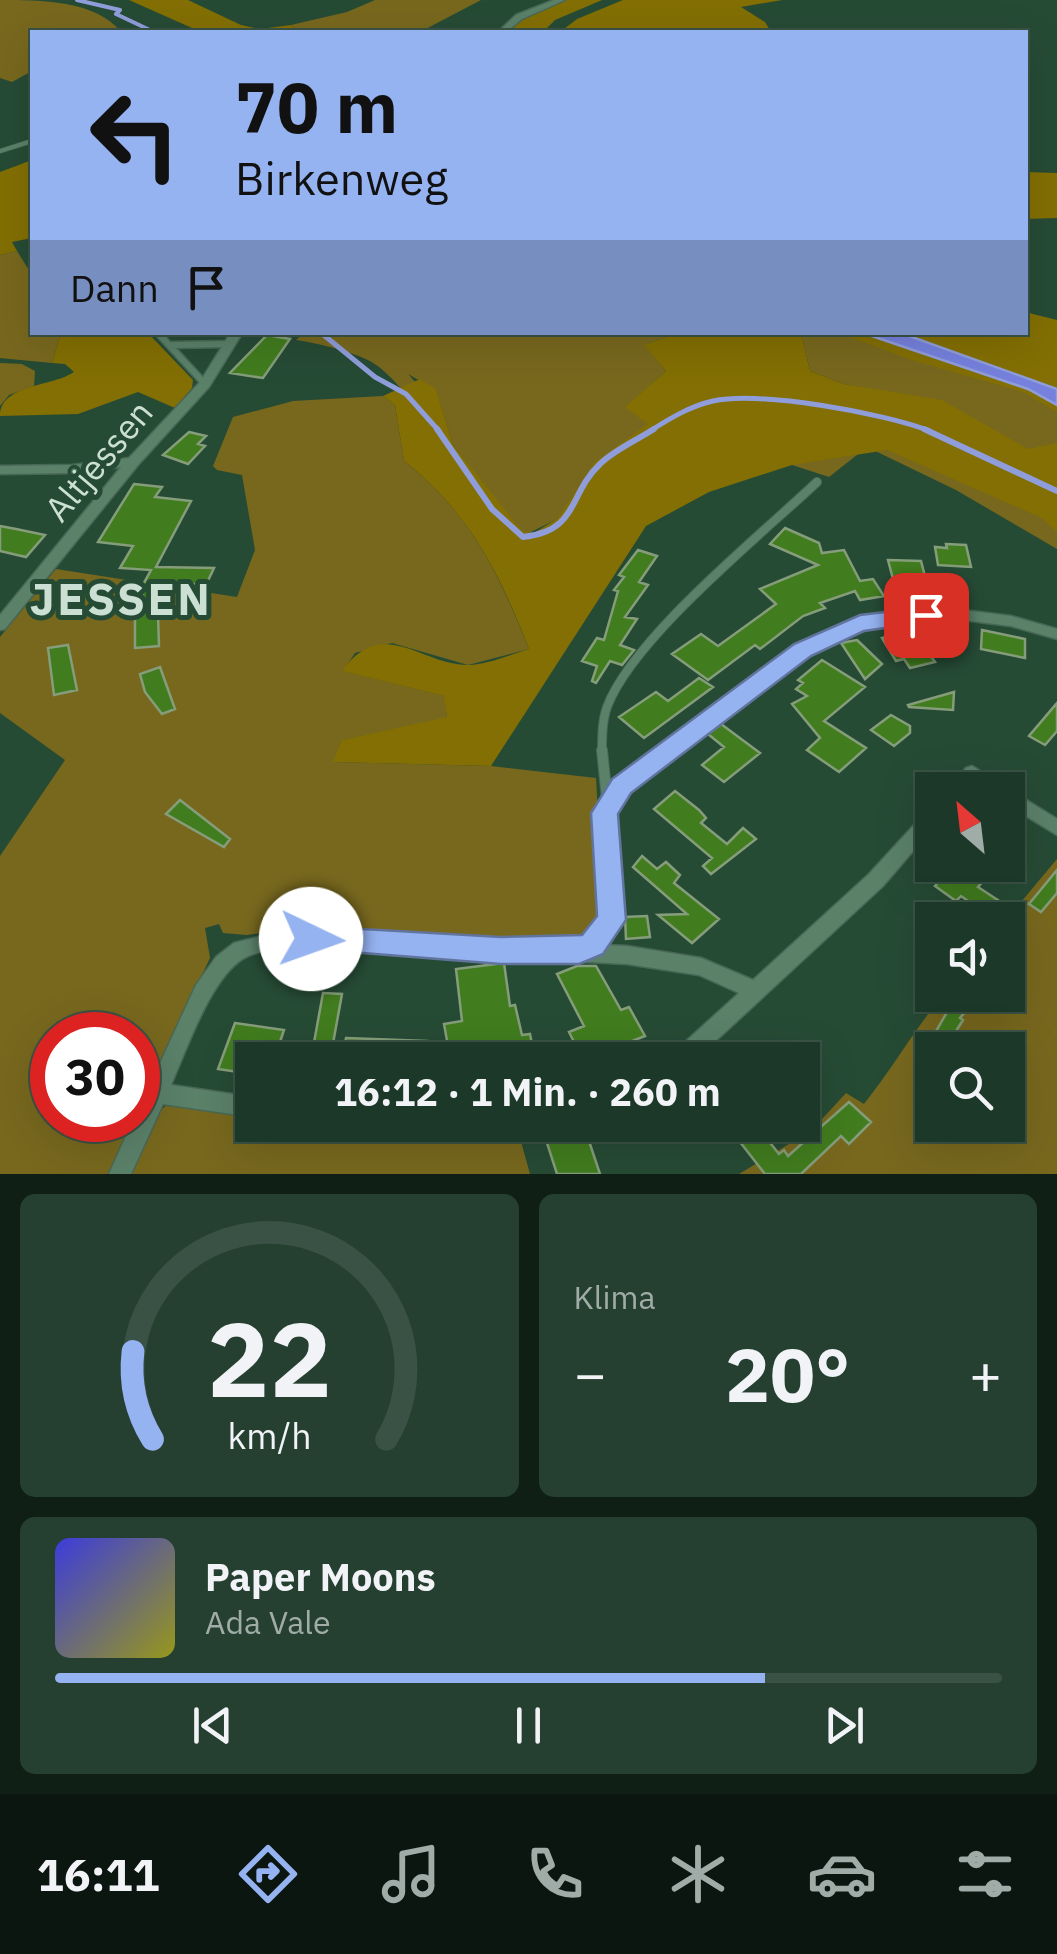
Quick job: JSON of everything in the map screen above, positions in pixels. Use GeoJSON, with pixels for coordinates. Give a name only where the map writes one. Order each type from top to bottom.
{"type":"FeatureCollection","features":[{"type":"Feature","properties":{"kind":"street"},"geometry":{"type":"LineString","coordinates":[[504,30],[519,17],[561,0]]}},
{"type":"Feature","properties":{"kind":"street","name":"Altjessen"},"geometry":{"type":"LineString","coordinates":[[0,626],[133,462],[205,384],[234,338]]}},
{"type":"Feature","properties":{"kind":"street"},"geometry":{"type":"LineString","coordinates":[[0,470],[72,469],[133,462]]}},
{"type":"Feature","properties":{"kind":"street"},"geometry":{"type":"LineString","coordinates":[[579,951],[604,934],[612,920],[607,804],[636,774],[802,650],[830,634],[891,618],[955,614],[1011,621],[1057,634]]}},
{"type":"Feature","properties":{"kind":"street"},"geometry":{"type":"LineString","coordinates":[[1025,807],[1057,828]]}},
{"type":"Feature","properties":{"kind":"street"},"geometry":{"type":"LineString","coordinates":[[698,1042],[752,989],[787,963],[863,892],[915,835]]}},
{"type":"Feature","properties":{"kind":"street"},"geometry":{"type":"LineString","coordinates":[[160,1088],[203,991],[223,963],[240,949],[287,938],[579,951],[701,967],[752,989]]}},
{"type":"Feature","properties":{"kind":"street"},"geometry":{"type":"LineString","coordinates":[[160,1093],[235,1104]]}},
{"type":"Feature","properties":{"kind":"street"},"geometry":{"type":"LineString","coordinates":[[120,1174],[135,1142]]}},
{"type":"Feature","properties":{"kind":"lane"},"geometry":{"type":"LineString","coordinates":[[0,151],[30,142]]}},
{"type":"Feature","properties":{"kind":"lane"},"geometry":{"type":"LineString","coordinates":[[161,335],[205,384]]}},
{"type":"Feature","properties":{"kind":"lane"},"geometry":{"type":"LineString","coordinates":[[170,344],[234,338]]}},
{"type":"Feature","properties":{"kind":"lane"},"geometry":{"type":"LineString","coordinates":[[607,804],[603,727],[617,686],[675,618],[818,482]]}},
{"type":"Feature","properties":{"kind":"shaded area"},"geometry":{"type":"Polygon","coordinates":[[[0,0],[82,8],[110,21],[119,30],[30,30],[30,72],[12,82],[0,78],[0,0]]]}},
{"type":"Feature","properties":{"kind":"shaded area"},"geometry":{"type":"Polygon","coordinates":[[[129,0],[188,0],[241,25],[260,29],[291,25],[297,30],[196,30],[129,0]]]}},
{"type":"Feature","properties":{"kind":"shaded area"},"geometry":{"type":"Polygon","coordinates":[[[375,0],[481,0],[424,30],[297,30],[291,25],[347,12],[375,0]]]}},
{"type":"Feature","properties":{"kind":"shaded area"},"geometry":{"type":"Polygon","coordinates":[[[567,0],[602,0],[555,20],[545,30],[508,30],[522,18],[567,0]]]}},
{"type":"Feature","properties":{"kind":"shaded area"},"geometry":{"type":"Polygon","coordinates":[[[623,0],[782,0],[741,7],[765,22],[770,30],[563,30],[577,19],[623,0]]]}},
{"type":"Feature","properties":{"kind":"shaded area"},"geometry":{"type":"Polygon","coordinates":[[[30,161],[30,238],[12,242],[17,251],[0,255],[0,172],[30,161]]]}},
{"type":"Feature","properties":{"kind":"shaded area"},"geometry":{"type":"Polygon","coordinates":[[[1028,172],[1057,173],[1057,218],[1028,219],[1028,172]]]}},
{"type":"Feature","properties":{"kind":"shaded area"},"geometry":{"type":"Polygon","coordinates":[[[17,251],[30,272],[30,335],[60,335],[52,363],[0,358],[0,255],[17,251]]]}},
{"type":"Feature","properties":{"kind":"shaded area"},"geometry":{"type":"Polygon","coordinates":[[[1028,313],[1057,320],[1057,389],[907,335],[1028,335],[1028,313]]]}},
{"type":"Feature","properties":{"kind":"shaded area"},"geometry":{"type":"Polygon","coordinates":[[[1028,331],[1057,331],[1057,549],[956,490],[867,447],[829,477],[789,464],[567,514],[513,541],[448,448],[512,521],[453,445],[436,390],[408,374],[435,404],[434,429],[404,392],[370,361],[296,340],[302,335],[672,335],[645,345],[666,371],[626,407],[947,403],[844,384],[810,371],[801,335],[1028,335],[1028,331]]]}},
{"type":"Feature","properties":{"kind":"shaded area"},"geometry":{"type":"Polygon","coordinates":[[[60,335],[150,335],[193,380],[192,388],[175,408],[138,392],[78,414],[0,416],[8,398],[18,392],[74,372],[65,364],[52,363],[60,335]]]}},
{"type":"Feature","properties":{"kind":"shaded area"},"geometry":{"type":"Polygon","coordinates":[[[672,335],[801,335],[810,371],[844,384],[942,400],[1028,449],[1057,443],[1057,532],[1042,518],[887,450],[792,465],[709,492],[646,526],[491,766],[333,762],[342,740],[447,717],[444,696],[342,671],[357,654],[388,644],[469,665],[529,649],[480,546],[447,501],[404,461],[395,405],[383,396],[420,379],[436,389],[453,445],[522,531],[534,533],[558,518],[595,462],[648,424],[625,407],[666,371],[644,345],[672,335]]]}},
{"type":"Feature","properties":{"kind":"shaded area"},"geometry":{"type":"Polygon","coordinates":[[[844,335],[869,335],[1028,389],[1057,405],[1057,412],[1023,392],[912,360],[844,335]]]}},
{"type":"Feature","properties":{"kind":"shaded area"},"geometry":{"type":"Polygon","coordinates":[[[0,363],[22,364],[35,371],[34,386],[9,395],[0,406],[0,363]]]}},
{"type":"Feature","properties":{"kind":"shaded area"},"geometry":{"type":"Polygon","coordinates":[[[383,396],[395,405],[404,461],[465,523],[506,595],[529,649],[468,665],[392,643],[355,653],[343,671],[445,696],[447,718],[343,740],[334,762],[491,766],[596,778],[604,920],[599,931],[575,944],[285,930],[247,935],[223,933],[219,924],[205,928],[210,958],[160,1066],[160,1012],[30,1012],[30,1142],[124,1142],[109,1174],[0,1174],[0,856],[65,760],[0,713],[0,637],[56,569],[237,597],[255,550],[242,475],[213,466],[233,417],[293,401],[383,396]]]}},
{"type":"Feature","properties":{"kind":"shaded area"},"geometry":{"type":"Polygon","coordinates":[[[1057,859],[1057,1174],[739,1174],[792,1142],[820,1142],[820,1121],[846,1093],[864,1104],[915,1032],[915,1142],[1025,1142],[1025,1032],[915,1032],[930,1012],[1025,1012],[1025,902],[1021,902],[1057,859]]]}},
{"type":"Feature","properties":{"kind":"shaded area"},"geometry":{"type":"Polygon","coordinates":[[[178,1100],[235,1109],[235,1142],[521,1142],[530,1174],[126,1174],[140,1142],[160,1142],[160,1110],[178,1100]]]}},
{"type":"Feature","properties":{"kind":"water"},"geometry":{"type":"Polygon","coordinates":[[[869,335],[907,335],[1057,389],[1057,405],[1028,389],[869,335]]]}},
{"type":"Feature","properties":{"kind":"building"},"geometry":{"type":"Polygon","coordinates":[[[267,335],[290,339],[263,378],[230,373],[267,335]]]}},
{"type":"Feature","properties":{"kind":"building"},"geometry":{"type":"Polygon","coordinates":[[[189,432],[206,436],[198,444],[205,446],[188,464],[163,455],[189,432]]]}},
{"type":"Feature","properties":{"kind":"building"},"geometry":{"type":"Polygon","coordinates":[[[134,484],[162,487],[155,497],[191,501],[156,567],[214,568],[206,585],[157,581],[159,646],[135,648],[135,601],[145,600],[140,590],[151,570],[120,568],[133,546],[98,542],[134,484]]]}},
{"type":"Feature","properties":{"kind":"building"},"geometry":{"type":"Polygon","coordinates":[[[0,526],[45,535],[26,557],[0,551],[0,526]]]}},
{"type":"Feature","properties":{"kind":"building"},"geometry":{"type":"Polygon","coordinates":[[[785,528],[819,543],[822,553],[844,550],[860,581],[873,579],[884,596],[860,600],[855,591],[820,603],[825,608],[803,616],[760,649],[755,645],[708,680],[672,654],[701,634],[718,646],[776,604],[760,589],[818,565],[770,544],[785,528]]]}},
{"type":"Feature","properties":{"kind":"building"},"geometry":{"type":"Polygon","coordinates":[[[946,544],[966,545],[971,567],[938,565],[935,547],[947,548],[946,544]]]}},
{"type":"Feature","properties":{"kind":"building"},"geometry":{"type":"Polygon","coordinates":[[[638,550],[657,556],[639,582],[648,585],[625,617],[637,619],[620,645],[634,650],[622,665],[610,661],[596,683],[592,681],[597,666],[582,661],[597,638],[604,640],[618,591],[614,590],[624,577],[619,575],[638,550]]]}},
{"type":"Feature","properties":{"kind":"building"},"geometry":{"type":"Polygon","coordinates":[[[888,560],[921,561],[926,580],[893,579],[888,560]]]}},
{"type":"Feature","properties":{"kind":"building"},"geometry":{"type":"Polygon","coordinates":[[[912,630],[935,662],[910,668],[904,659],[896,661],[882,638],[912,630]]]}},
{"type":"Feature","properties":{"kind":"building"},"geometry":{"type":"Polygon","coordinates":[[[982,630],[1025,639],[1025,658],[981,649],[982,630]]]}},
{"type":"Feature","properties":{"kind":"building"},"geometry":{"type":"Polygon","coordinates":[[[857,640],[882,664],[865,679],[841,643],[857,640]]]}},
{"type":"Feature","properties":{"kind":"building"},"geometry":{"type":"Polygon","coordinates":[[[68,645],[77,690],[54,695],[48,648],[68,645]]]}},
{"type":"Feature","properties":{"kind":"building"},"geometry":{"type":"Polygon","coordinates":[[[822,660],[865,687],[824,721],[866,748],[839,772],[807,750],[820,738],[792,704],[807,696],[796,689],[803,683],[798,680],[822,660]]]}},
{"type":"Feature","properties":{"kind":"building"},"geometry":{"type":"Polygon","coordinates":[[[160,667],[175,709],[162,714],[145,692],[140,674],[160,667]]]}},
{"type":"Feature","properties":{"kind":"building"},"geometry":{"type":"Polygon","coordinates":[[[699,678],[713,687],[644,738],[619,717],[656,692],[668,701],[699,678]]]}},
{"type":"Feature","properties":{"kind":"building"},"geometry":{"type":"Polygon","coordinates":[[[954,692],[953,710],[908,705],[954,692]]]}},
{"type":"Feature","properties":{"kind":"building"},"geometry":{"type":"Polygon","coordinates":[[[1057,703],[1057,731],[1045,745],[1029,736],[1057,703]]]}},
{"type":"Feature","properties":{"kind":"building"},"geometry":{"type":"Polygon","coordinates":[[[891,715],[910,726],[910,733],[894,746],[871,730],[891,715]]]}},
{"type":"Feature","properties":{"kind":"building"},"geometry":{"type":"Polygon","coordinates":[[[721,724],[760,753],[724,782],[702,765],[724,747],[708,734],[721,724]]]}},
{"type":"Feature","properties":{"kind":"building"},"geometry":{"type":"Polygon","coordinates":[[[675,791],[706,818],[701,823],[727,844],[743,828],[756,839],[711,874],[703,866],[712,858],[654,809],[675,791]]]}},
{"type":"Feature","properties":{"kind":"building"},"geometry":{"type":"Polygon","coordinates":[[[180,800],[230,839],[224,847],[166,814],[180,800]]]}},
{"type":"Feature","properties":{"kind":"building"},"geometry":{"type":"Polygon","coordinates":[[[642,856],[657,869],[666,862],[680,875],[674,883],[719,919],[692,943],[658,915],[687,914],[633,867],[642,856]]]}},
{"type":"Feature","properties":{"kind":"building"},"geometry":{"type":"Polygon","coordinates":[[[1057,870],[1057,893],[1041,912],[1029,904],[1057,870]]]}},
{"type":"Feature","properties":{"kind":"building"},"geometry":{"type":"Polygon","coordinates":[[[938,882],[982,882],[978,887],[1001,902],[970,902],[961,896],[956,901],[935,886],[938,882]]]}},
{"type":"Feature","properties":{"kind":"building"},"geometry":{"type":"Polygon","coordinates":[[[647,916],[650,937],[626,939],[625,917],[647,916]]]}},
{"type":"Feature","properties":{"kind":"building"},"geometry":{"type":"Polygon","coordinates":[[[504,963],[510,1006],[515,1005],[522,1035],[530,1034],[532,1042],[447,1042],[444,1024],[462,1021],[456,969],[504,963]]]}},
{"type":"Feature","properties":{"kind":"building"},"geometry":{"type":"Polygon","coordinates":[[[577,966],[596,966],[621,1010],[629,1007],[645,1036],[630,1042],[574,1042],[569,1032],[584,1026],[557,974],[577,966]]]}},
{"type":"Feature","properties":{"kind":"building"},"geometry":{"type":"Polygon","coordinates":[[[323,993],[342,994],[333,1042],[314,1042],[323,993]]]}},
{"type":"Feature","properties":{"kind":"building"},"geometry":{"type":"Polygon","coordinates":[[[947,1012],[965,1012],[956,1032],[935,1032],[947,1012]]]}},
{"type":"Feature","properties":{"kind":"building"},"geometry":{"type":"Polygon","coordinates":[[[235,1023],[284,1030],[280,1042],[235,1042],[235,1072],[218,1069],[235,1023]]]}},
{"type":"Feature","properties":{"kind":"building"},"geometry":{"type":"Polygon","coordinates":[[[346,1038],[427,1041],[427,1042],[345,1042],[346,1038]]]}},
{"type":"Feature","properties":{"kind":"building"},"geometry":{"type":"Polygon","coordinates":[[[849,1102],[871,1122],[849,1144],[841,1136],[801,1174],[765,1174],[740,1142],[769,1142],[779,1154],[784,1150],[788,1156],[804,1142],[820,1142],[820,1128],[849,1102]]]}},
{"type":"Feature","properties":{"kind":"building"},"geometry":{"type":"Polygon","coordinates":[[[589,1142],[600,1174],[557,1174],[547,1143],[589,1142]]]}},
{"type":"Feature","properties":{"kind":"waterway"},"geometry":{"type":"LineString","coordinates":[[77,0],[120,10],[116,14],[150,30]]}},
{"type":"Feature","properties":{"kind":"waterway"},"geometry":{"type":"LineString","coordinates":[[324,335],[375,377],[406,394],[439,431]]}},
{"type":"Feature","properties":{"kind":"waterway"},"geometry":{"type":"LineString","coordinates":[[650,431],[696,406],[734,399],[791,401],[883,417],[924,429]]}},
{"type":"Feature","properties":{"kind":"waterway"},"geometry":{"type":"LineString","coordinates":[[437,429],[492,509],[523,537],[541,533],[564,519],[600,464],[654,429]]}},
{"type":"Feature","properties":{"kind":"waterway"},"geometry":{"type":"LineString","coordinates":[[924,429],[930,431]]}},
{"type":"Feature","properties":{"kind":"waterway"},"geometry":{"type":"LineString","coordinates":[[924,429],[1057,491]]}},
{"type":"Feature","properties":{"kind":"district","name":"JESSEN"},"geometry":{"type":"Point","coordinates":[121,599]}},
{"type":"Feature","properties":{"kind":"route"},"geometry":{"type":"LineString","coordinates":[[311,939],[579,951],[604,934],[612,920],[605,813],[607,804],[622,786],[802,650],[830,634],[860,624],[926,615]]}}]}
